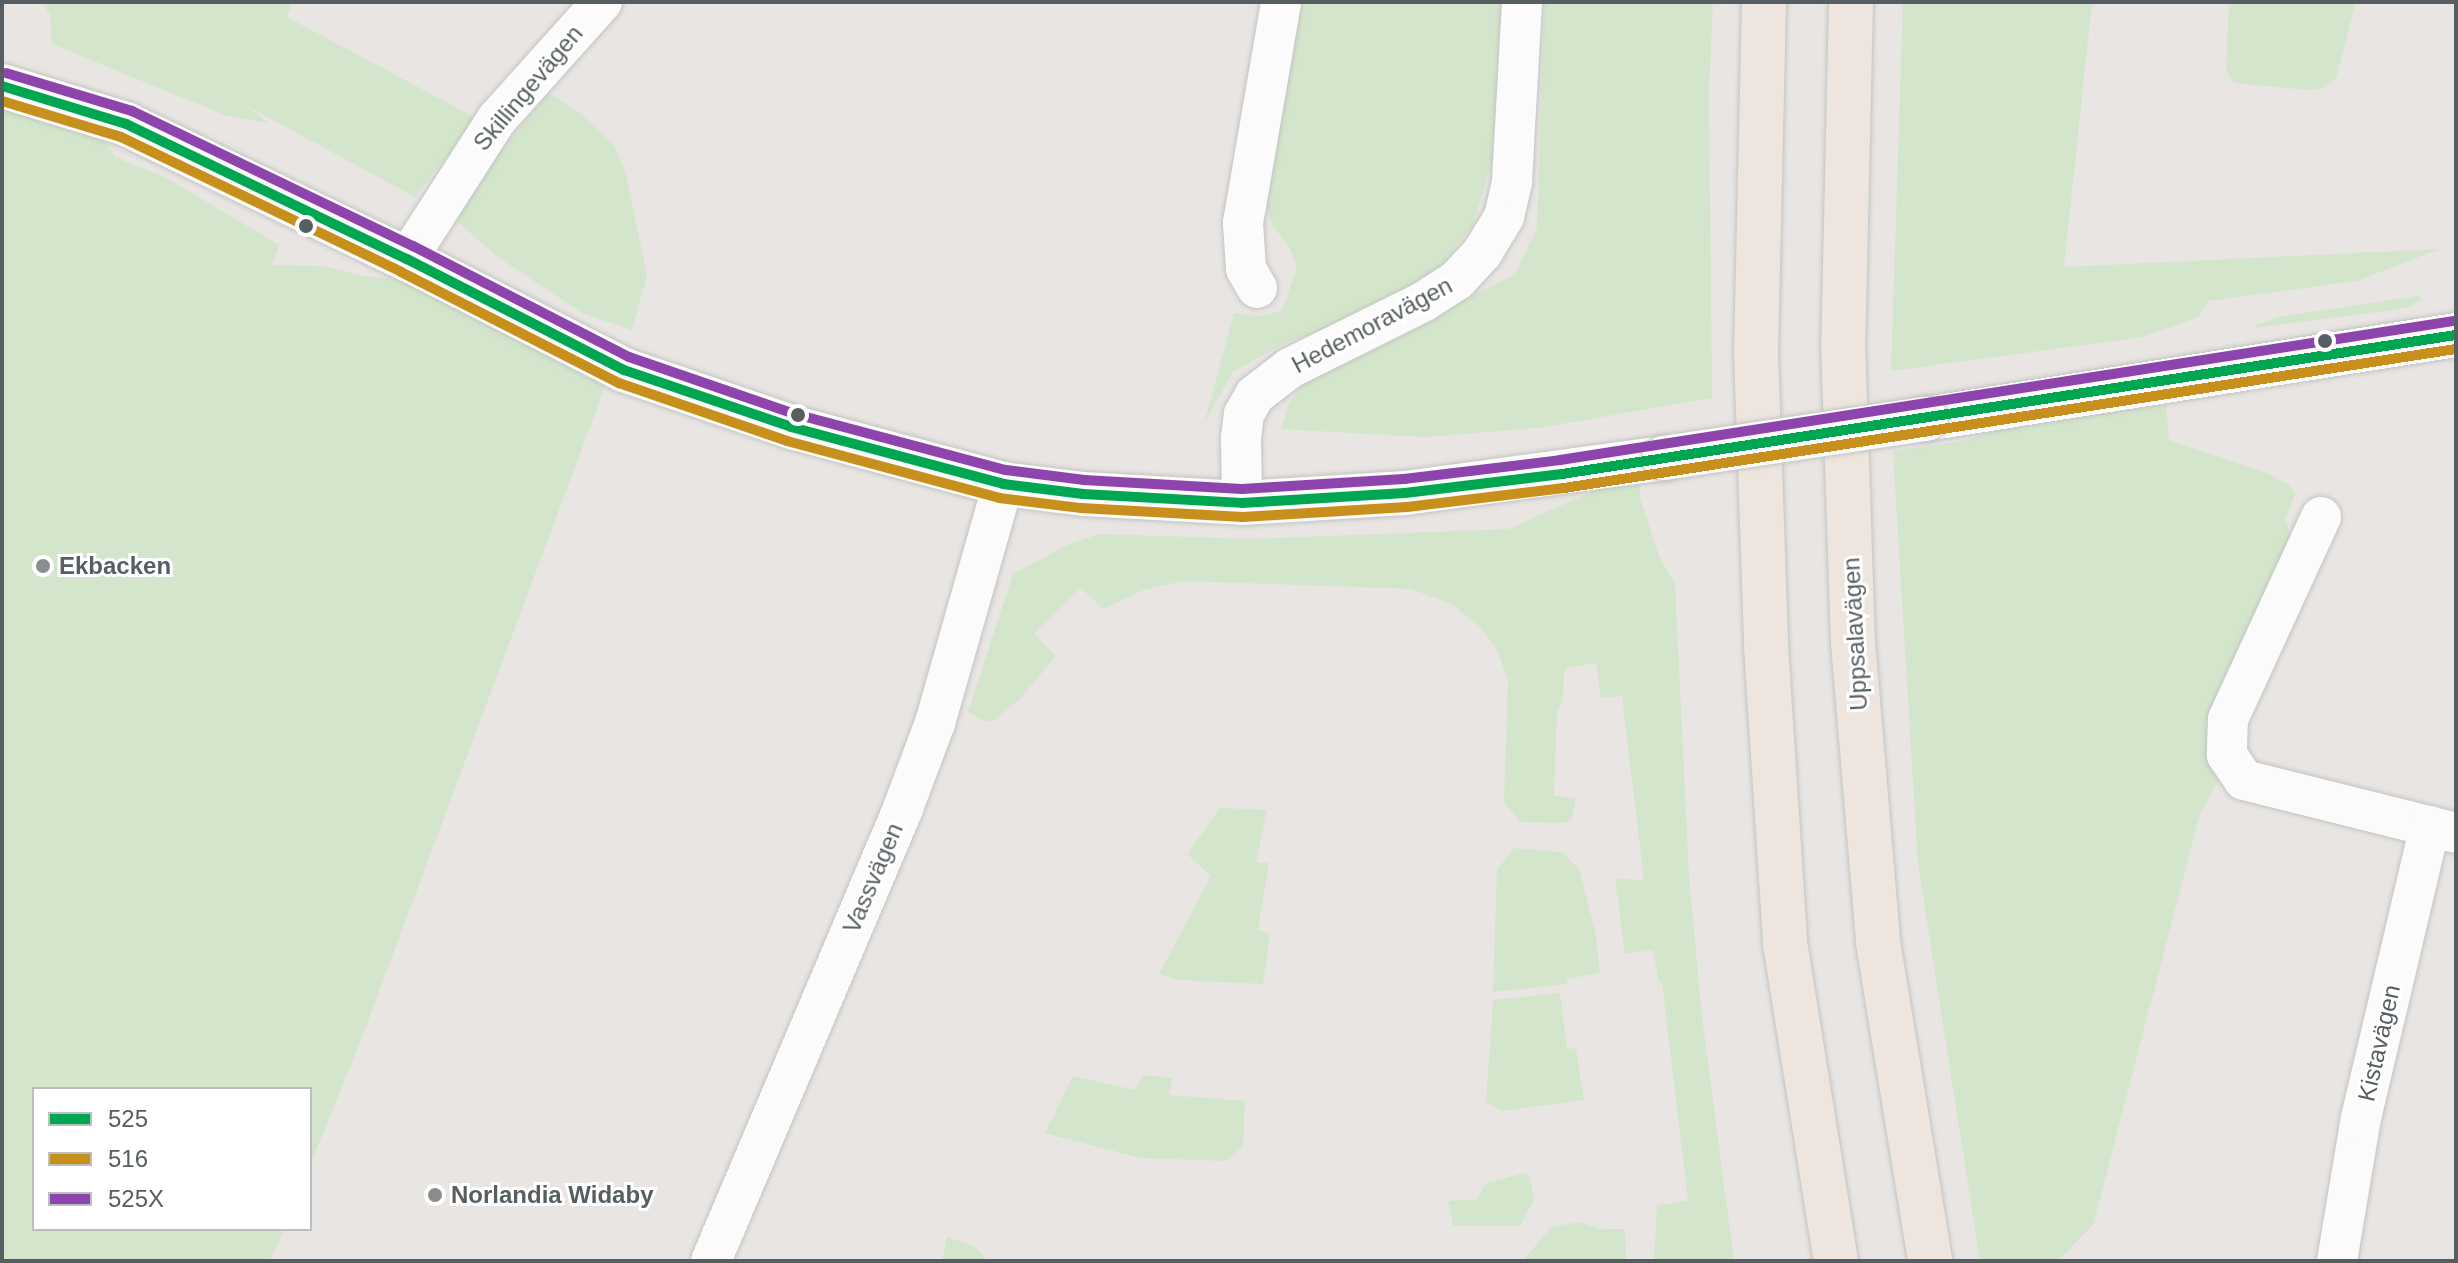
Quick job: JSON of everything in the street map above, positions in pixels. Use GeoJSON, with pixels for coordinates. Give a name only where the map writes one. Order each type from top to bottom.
{"type":"FeatureCollection","features":[{"type":"Feature","properties":{"kind":"highway"},"geometry":{"type":"LineString","coordinates":[[1764,2],[1756,353],[1767,661],[1785,943],[1836,1261]]}},
{"type":"Feature","properties":{"kind":"highway","name":"Uppsalavägen"},"geometry":{"type":"LineString","coordinates":[[1851,2],[1843,342],[1853,642],[1878,942],[1930,1261]]}},
{"type":"Feature","properties":{"kind":"street","name":"Skillingevägen"},"geometry":{"type":"LineString","coordinates":[[407,259],[497,119],[602,2]]}},
{"type":"Feature","properties":{"kind":"street"},"geometry":{"type":"LineString","coordinates":[[1257,288],[1246,269],[1243,223],[1281,2]]}},
{"type":"Feature","properties":{"kind":"street","name":"Hedemoravägen"},"geometry":{"type":"LineString","coordinates":[[1242,503],[1242,426],[1244,414],[1255,395],[1290,368],[1423,302],[1457,280],[1482,253],[1504,217],[1512,181],[1522,2]]}},
{"type":"Feature","properties":{"kind":"street"},"geometry":{"type":"LineString","coordinates":[[2,86],[126,124],[407,259],[624,370],[791,427],[1003,484],[1083,494],[1242,503],[1405,493],[1926,419],[2456,335]]}},
{"type":"Feature","properties":{"kind":"street","name":"Vassvägen"},"geometry":{"type":"LineString","coordinates":[[711,1261],[909,794],[935,723],[1003,484]]}},
{"type":"Feature","properties":{"kind":"street"},"geometry":{"type":"LineString","coordinates":[[2321,517],[2228,719],[2225,736],[2227,755],[2244,780],[2443,830]]}},
{"type":"Feature","properties":{"kind":"street","name":"Kistavägen"},"geometry":{"type":"LineString","coordinates":[[2337,1261],[2361,1118],[2443,830]]}},
{"type":"Feature","properties":{"kind":"green space"},"geometry":{"type":"Polygon","coordinates":[[[42,2],[292,2],[287,17],[476,118],[415,197],[247,106],[268,123],[227,116],[52,44],[50,15],[42,2]]]}},
{"type":"Feature","properties":{"kind":"green space"},"geometry":{"type":"Polygon","coordinates":[[[1292,2],[1502,2],[1493,158],[1473,225],[1439,269],[1334,326],[1283,344],[1233,372],[1204,424],[1234,313],[1259,316],[1282,311],[1297,268],[1289,246],[1272,225],[1260,184],[1292,2]]]}},
{"type":"Feature","properties":{"kind":"green space"},"geometry":{"type":"Polygon","coordinates":[[[1544,2],[1713,2],[1709,91],[1712,398],[1538,428],[1424,437],[1281,429],[1288,405],[1302,384],[1515,274],[1537,228],[1544,2]]]}},
{"type":"Feature","properties":{"kind":"green space"},"geometry":{"type":"Polygon","coordinates":[[[1903,2],[2092,2],[2064,267],[2439,249],[2357,281],[2208,301],[2198,317],[2143,337],[1891,371],[1903,2]]]}},
{"type":"Feature","properties":{"kind":"green space"},"geometry":{"type":"Polygon","coordinates":[[[2229,2],[2356,2],[2336,78],[2322,89],[2308,90],[2234,83],[2226,71],[2229,2]]]}},
{"type":"Feature","properties":{"kind":"green space"},"geometry":{"type":"Polygon","coordinates":[[[549,93],[581,114],[614,145],[625,171],[647,275],[632,330],[582,313],[495,255],[458,222],[457,202],[549,93]]]}},
{"type":"Feature","properties":{"kind":"green space"},"geometry":{"type":"Polygon","coordinates":[[[2,108],[105,141],[115,157],[165,177],[279,245],[272,265],[323,266],[364,276],[399,279],[606,384],[361,1040],[312,1160],[312,1087],[32,1087],[32,1231],[283,1231],[270,1261],[2,1261],[2,108]]]}},
{"type":"Feature","properties":{"kind":"green space"},"geometry":{"type":"Polygon","coordinates":[[[2418,296],[2423,299],[2407,308],[2256,328],[2256,325],[2278,317],[2418,296]]]}},
{"type":"Feature","properties":{"kind":"green space"},"geometry":{"type":"Polygon","coordinates":[[[2166,405],[2169,440],[2272,475],[2290,486],[2295,495],[2285,519],[2292,541],[2221,775],[2200,814],[2093,1225],[2058,1261],[1980,1261],[1918,864],[1893,451],[1964,441],[2009,426],[2166,405]]]}},
{"type":"Feature","properties":{"kind":"green space"},"geometry":{"type":"Polygon","coordinates":[[[1623,478],[1639,483],[1640,498],[1659,556],[1675,584],[1689,876],[1702,1017],[1734,1261],[1654,1261],[1657,1205],[1688,1201],[1662,982],[1659,982],[1653,950],[1625,954],[1615,878],[1644,881],[1622,696],[1601,698],[1596,663],[1565,668],[1562,701],[1557,711],[1554,796],[1576,798],[1571,821],[1561,823],[1520,822],[1504,802],[1508,679],[1496,648],[1481,628],[1452,604],[1411,589],[1183,581],[1146,589],[1103,609],[1081,588],[1034,634],[1056,656],[1019,700],[994,720],[985,722],[968,712],[1013,574],[1069,544],[1100,534],[1253,539],[1508,529],[1623,478]]]}},
{"type":"Feature","properties":{"kind":"green space"},"geometry":{"type":"Polygon","coordinates":[[[1220,808],[1267,810],[1256,862],[1269,863],[1258,930],[1270,934],[1263,984],[1179,980],[1159,974],[1211,876],[1187,854],[1220,808]]]}},
{"type":"Feature","properties":{"kind":"green space"},"geometry":{"type":"Polygon","coordinates":[[[1514,848],[1562,852],[1579,869],[1596,936],[1600,973],[1566,979],[1567,984],[1493,992],[1497,870],[1514,848]]]}},
{"type":"Feature","properties":{"kind":"green space"},"geometry":{"type":"Polygon","coordinates":[[[1560,993],[1567,1048],[1576,1049],[1584,1100],[1502,1111],[1486,1102],[1493,1000],[1560,993]]]}},
{"type":"Feature","properties":{"kind":"green space"},"geometry":{"type":"Polygon","coordinates":[[[1144,1075],[1172,1078],[1169,1095],[1245,1101],[1243,1146],[1227,1161],[1141,1158],[1045,1133],[1073,1076],[1135,1090],[1144,1075]]]}},
{"type":"Feature","properties":{"kind":"green space"},"geometry":{"type":"Polygon","coordinates":[[[1525,1173],[1530,1177],[1534,1199],[1520,1226],[1453,1226],[1448,1201],[1477,1199],[1486,1183],[1525,1173]]]}},
{"type":"Feature","properties":{"kind":"green space"},"geometry":{"type":"Polygon","coordinates":[[[1579,1222],[1601,1229],[1625,1229],[1626,1261],[1523,1261],[1551,1227],[1579,1222]]]}},
{"type":"Feature","properties":{"kind":"green space"},"geometry":{"type":"Polygon","coordinates":[[[947,1237],[973,1246],[989,1261],[942,1261],[947,1237]]]}},
{"type":"Feature","properties":{"kind":"transit line","name":"525X"},"geometry":{"type":"LineString","coordinates":[[6,73],[132,111],[413,246],[629,357],[795,414],[1006,470],[1084,480],[1242,489],[1404,479],[1560,460],[2454,321]]}},
{"type":"Feature","properties":{"kind":"transit line","name":"525"},"geometry":{"type":"LineString","coordinates":[[2,86],[126,124],[407,259],[624,370],[791,427],[1003,484],[1083,494],[1242,503],[1405,493],[1562,474],[2456,335]]}},
{"type":"Feature","properties":{"kind":"transit line","name":"516"},"geometry":{"type":"LineString","coordinates":[[2,101],[121,137],[401,272],[619,383],[787,441],[999,498],[1081,508],[1243,517],[1407,507],[1564,488],[2456,349]]}},
{"type":"Feature","properties":{"kind":"place","name":"Ekbacken"},"geometry":{"type":"Point","coordinates":[43,566]}},
{"type":"Feature","properties":{"kind":"place","name":"Norlandia Widaby"},"geometry":{"type":"Point","coordinates":[435,1195]}}]}
